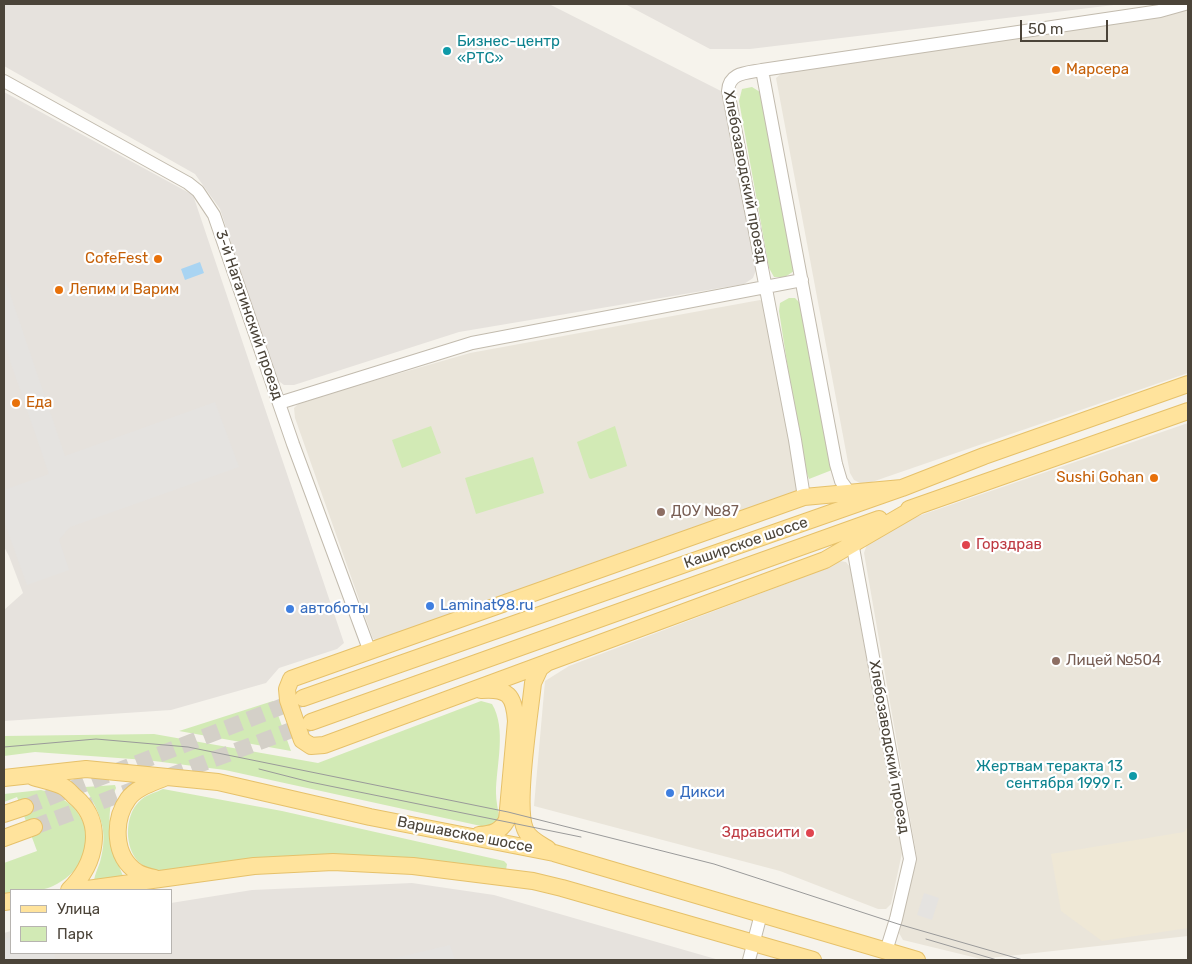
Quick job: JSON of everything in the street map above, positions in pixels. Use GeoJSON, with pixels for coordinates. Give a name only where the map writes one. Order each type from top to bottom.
{"type":"FeatureCollection","features":[{"type":"Feature","properties":{"kind":"main road","name":"Каширское шоссе"},"geometry":{"type":"LineString","coordinates":[[303,698],[902,488],[984,456],[1188,384]]}},
{"type":"Feature","properties":{"kind":"main road","name":"Каширское шоссе"},"geometry":{"type":"LineString","coordinates":[[311,722],[1188,411]]}},
{"type":"Feature","properties":{"kind":"main road"},"geometry":{"type":"LineString","coordinates":[[902,488],[804,496],[291,679],[287,689],[288,700],[302,740],[311,746],[324,745],[825,560],[852,542],[918,506]]}},
{"type":"Feature","properties":{"kind":"main road"},"geometry":{"type":"LineString","coordinates":[[554,853],[537,842],[525,830],[521,807],[533,683],[540,668],[556,658]]}},
{"type":"Feature","properties":{"kind":"main road"},"geometry":{"type":"LineString","coordinates":[[473,835],[494,834],[507,820],[516,722],[515,706],[508,694],[498,689],[474,690]]}},
{"type":"Feature","properties":{"kind":"main road","name":"Варшавское шоссе"},"geometry":{"type":"LineString","coordinates":[[4,778],[86,769],[218,782],[370,817],[473,835],[554,853],[917,960]]}},
{"type":"Feature","properties":{"kind":"main road"},"geometry":{"type":"LineString","coordinates":[[26,775],[64,787],[84,804],[95,828],[92,852],[82,878],[70,889]]}},
{"type":"Feature","properties":{"kind":"main road"},"geometry":{"type":"LineString","coordinates":[[156,879],[137,872],[129,863],[120,850],[116,832],[119,816],[128,798],[147,785],[166,778]]}},
{"type":"Feature","properties":{"kind":"main road"},"geometry":{"type":"LineString","coordinates":[[4,814],[25,807]]}},
{"type":"Feature","properties":{"kind":"main road"},"geometry":{"type":"LineString","coordinates":[[4,838],[34,827]]}},
{"type":"Feature","properties":{"kind":"main road"},"geometry":{"type":"LineString","coordinates":[[87,889],[254,866],[333,862],[412,866],[533,881],[813,960]]}},
{"type":"Feature","properties":{"kind":"street"},"geometry":{"type":"LineString","coordinates":[[848,492],[841,481],[836,464],[762,70],[1160,11],[1185,4]]}},
{"type":"Feature","properties":{"kind":"street","name":"Хлебозаводский проезд"},"geometry":{"type":"LineString","coordinates":[[762,70],[734,76],[728,82],[728,91],[804,496]]}},
{"type":"Feature","properties":{"kind":"street","name":"3-й Нагатинский проезд"},"geometry":{"type":"LineString","coordinates":[[4,81],[188,183],[198,191],[214,215],[348,598],[370,652]]}},
{"type":"Feature","properties":{"kind":"street"},"geometry":{"type":"LineString","coordinates":[[279,403],[472,343],[802,280]]}},
{"type":"Feature","properties":{"kind":"street","name":"Хлебозаводский проезд"},"geometry":{"type":"LineString","coordinates":[[852,542],[910,859],[896,919],[886,951]]}},
{"type":"Feature","properties":{"kind":"street"},"geometry":{"type":"LineString","coordinates":[[749,960],[761,914]]}},
{"type":"Feature","properties":{"kind":"shaded area"},"geometry":{"type":"Polygon","coordinates":[[[4,4],[549,4],[721,91],[756,270],[753,278],[744,284],[459,332],[294,385],[284,385],[276,379],[220,209],[195,174],[4,66],[4,4]]]}},
{"type":"Feature","properties":{"kind":"shaded area"},"geometry":{"type":"Polygon","coordinates":[[[625,4],[1122,4],[750,49],[710,49],[625,4]]]}},
{"type":"Feature","properties":{"kind":"shaded area"},"geometry":{"type":"Polygon","coordinates":[[[1188,4],[1188,373],[869,483],[862,484],[854,480],[850,473],[776,78],[781,74],[1188,4]]]}},
{"type":"Feature","properties":{"kind":"shaded area"},"geometry":{"type":"Polygon","coordinates":[[[4,92],[193,195],[344,643],[337,649],[279,668],[266,683],[171,710],[4,721],[4,610],[23,593],[4,547],[4,92]]]}},
{"type":"Feature","properties":{"kind":"shaded area"},"geometry":{"type":"Polygon","coordinates":[[[4,276],[65,456],[215,402],[239,467],[70,527],[59,540],[69,570],[27,585],[4,521],[4,490],[49,474],[4,343],[4,276]]]}},
{"type":"Feature","properties":{"kind":"shaded area"},"geometry":{"type":"Polygon","coordinates":[[[760,300],[765,302],[799,483],[796,494],[382,642],[373,639],[295,418],[294,408],[300,402],[470,353],[760,300]]]}},
{"type":"Feature","properties":{"kind":"shaded area"},"geometry":{"type":"Polygon","coordinates":[[[1188,423],[1188,936],[981,959],[903,940],[899,933],[917,858],[864,553],[868,541],[898,523],[1188,423]]]}},
{"type":"Feature","properties":{"kind":"shaded area"},"geometry":{"type":"Polygon","coordinates":[[[840,561],[846,562],[850,567],[902,853],[891,904],[886,909],[878,909],[780,871],[534,806],[545,681],[569,666],[825,569],[840,561]]]}},
{"type":"Feature","properties":{"kind":"shaded area"},"geometry":{"type":"Polygon","coordinates":[[[1188,826],[1188,928],[1102,941],[1061,911],[1051,854],[1184,832],[1188,826]]]}},
{"type":"Feature","properties":{"kind":"shaded area"},"geometry":{"type":"Polygon","coordinates":[[[412,883],[494,895],[719,960],[4,960],[4,933],[10,931],[10,954],[172,954],[172,903],[252,890],[412,883]]]}},
{"type":"Feature","properties":{"kind":"shaded area"},"geometry":{"type":"Polygon","coordinates":[[[924,893],[939,898],[932,920],[917,915],[924,893]]]}},
{"type":"Feature","properties":{"kind":"shaded area"},"geometry":{"type":"Polygon","coordinates":[[[10,937],[10,954],[54,954],[56,960],[4,960],[4,939],[10,937]]]}},
{"type":"Feature","properties":{"kind":"shaded area"},"geometry":{"type":"Polygon","coordinates":[[[450,945],[455,960],[387,960],[450,945]]]}},
{"type":"Feature","properties":{"kind":"green space"},"geometry":{"type":"Polygon","coordinates":[[[752,87],[760,92],[794,271],[785,277],[774,277],[769,268],[739,101],[742,89],[752,87]]]}},
{"type":"Feature","properties":{"kind":"green space"},"geometry":{"type":"Polygon","coordinates":[[[789,298],[795,298],[802,305],[832,470],[809,479],[802,459],[779,311],[780,303],[789,298]]]}},
{"type":"Feature","properties":{"kind":"green space"},"geometry":{"type":"Polygon","coordinates":[[[431,426],[441,453],[402,468],[392,440],[431,426]]]}},
{"type":"Feature","properties":{"kind":"green space"},"geometry":{"type":"Polygon","coordinates":[[[615,426],[627,466],[591,479],[589,478],[577,442],[615,426]]]}},
{"type":"Feature","properties":{"kind":"green space"},"geometry":{"type":"Polygon","coordinates":[[[533,457],[544,493],[476,514],[465,478],[533,457]]]}},
{"type":"Feature","properties":{"kind":"green space"},"geometry":{"type":"Polygon","coordinates":[[[273,701],[291,751],[179,731],[273,701]]]}},
{"type":"Feature","properties":{"kind":"green space"},"geometry":{"type":"Polygon","coordinates":[[[481,701],[492,704],[499,725],[500,748],[496,793],[499,817],[493,825],[481,826],[225,770],[146,760],[35,752],[4,756],[4,736],[154,734],[318,763],[481,701]]]}},
{"type":"Feature","properties":{"kind":"green space"},"geometry":{"type":"Polygon","coordinates":[[[115,785],[116,788],[110,810],[110,832],[115,855],[123,876],[122,878],[94,880],[103,851],[104,841],[99,814],[85,787],[115,785]]]}},
{"type":"Feature","properties":{"kind":"green space"},"geometry":{"type":"Polygon","coordinates":[[[163,789],[282,811],[504,861],[507,864],[506,870],[403,860],[160,872],[138,862],[129,845],[128,828],[129,819],[136,805],[144,797],[163,789]]]}},
{"type":"Feature","properties":{"kind":"green space"},"geometry":{"type":"Polygon","coordinates":[[[41,790],[59,797],[73,807],[82,820],[86,834],[86,849],[80,863],[69,876],[48,888],[10,889],[10,893],[4,894],[4,863],[37,851],[17,797],[4,802],[4,794],[41,790]]]}},
{"type":"Feature","properties":{"kind":"water"},"geometry":{"type":"Polygon","coordinates":[[[200,262],[204,273],[185,280],[181,269],[200,262]]]}},
{"type":"Feature","properties":{"kind":"tunnel"},"geometry":{"type":"LineString","coordinates":[[25,807],[301,699]]}},
{"type":"Feature","properties":{"kind":"tunnel"},"geometry":{"type":"LineString","coordinates":[[34,827],[310,723]]}},
{"type":"Feature","properties":{"kind":"tram line"},"geometry":{"type":"LineString","coordinates":[[4,747],[96,739],[188,747],[508,812],[714,864],[898,924],[1023,960]]}},
{"type":"Feature","properties":{"kind":"tram line"},"geometry":{"type":"LineString","coordinates":[[259,769],[310,782],[581,837]]}},
{"type":"Feature","properties":{"kind":"tram line"},"geometry":{"type":"LineString","coordinates":[[926,939],[997,960]]}},
{"type":"Feature","properties":{"kind":"place","name":"Бизнес-центр «РТС»"},"geometry":{"type":"Point","coordinates":[447,51]}},
{"type":"Feature","properties":{"kind":"place","name":"Марсера"},"geometry":{"type":"Point","coordinates":[1056,70]}},
{"type":"Feature","properties":{"kind":"place","name":"CofeFest"},"geometry":{"type":"Point","coordinates":[158,259]}},
{"type":"Feature","properties":{"kind":"place","name":"Лепим и Варим"},"geometry":{"type":"Point","coordinates":[59,290]}},
{"type":"Feature","properties":{"kind":"place","name":"Еда"},"geometry":{"type":"Point","coordinates":[16,403]}},
{"type":"Feature","properties":{"kind":"place","name":"Sushi Gohan"},"geometry":{"type":"Point","coordinates":[1154,478]}},
{"type":"Feature","properties":{"kind":"place","name":"ДОУ №87"},"geometry":{"type":"Point","coordinates":[661,512]}},
{"type":"Feature","properties":{"kind":"place","name":"Горздрав"},"geometry":{"type":"Point","coordinates":[966,545]}},
{"type":"Feature","properties":{"kind":"place","name":"Laminat98.ru"},"geometry":{"type":"Point","coordinates":[430,606]}},
{"type":"Feature","properties":{"kind":"place","name":"автоботы"},"geometry":{"type":"Point","coordinates":[290,609]}},
{"type":"Feature","properties":{"kind":"place","name":"Лицей №504"},"geometry":{"type":"Point","coordinates":[1056,661]}},
{"type":"Feature","properties":{"kind":"place","name":"Жертвам теракта 13 сентября 1999 г."},"geometry":{"type":"Point","coordinates":[1133,776]}},
{"type":"Feature","properties":{"kind":"place","name":"Дикси"},"geometry":{"type":"Point","coordinates":[670,793]}},
{"type":"Feature","properties":{"kind":"place","name":"Здравсити"},"geometry":{"type":"Point","coordinates":[810,833]}}]}
